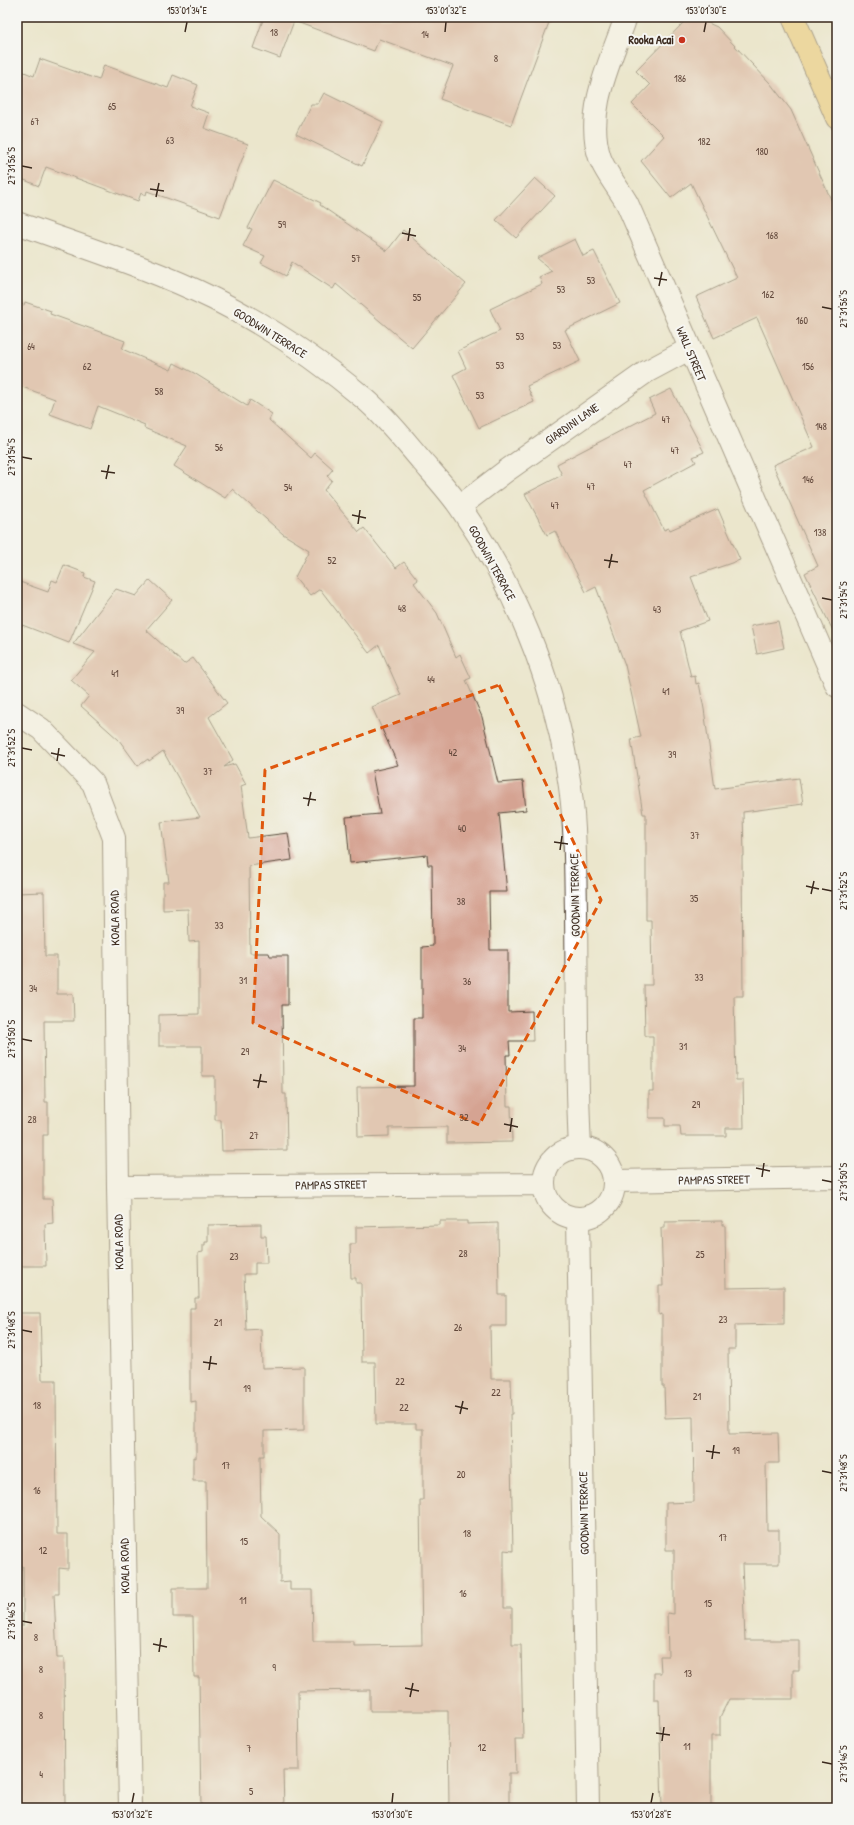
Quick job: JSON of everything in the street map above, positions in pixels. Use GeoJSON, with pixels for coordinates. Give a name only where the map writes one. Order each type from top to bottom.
{"type":"FeatureCollection","features":[{"type":"Feature","properties":{"kind":"highway"},"geometry":{"type":"LineString","coordinates":[[793,17],[837,118]]}},
{"type":"Feature","properties":{"kind":"street","name":"WALL STREET"},"geometry":{"type":"LineString","coordinates":[[626,17],[597,99],[595,131],[600,158],[627,203],[689,349],[837,686]]}},
{"type":"Feature","properties":{"kind":"street","name":"GOODWIN TERRACE"},"geometry":{"type":"LineString","coordinates":[[17,223],[156,274],[215,300],[269,330],[323,367],[366,400],[408,444],[460,506],[492,559],[517,609],[541,665],[556,715],[569,775],[574,838],[580,1148]]}},
{"type":"Feature","properties":{"kind":"street","name":"GIARDINI LANE"},"geometry":{"type":"LineString","coordinates":[[460,506],[506,471],[646,372],[689,349]]}},
{"type":"Feature","properties":{"kind":"street","name":"KOALA ROAD"},"geometry":{"type":"LineString","coordinates":[[17,713],[41,729],[92,783],[114,838],[118,1187],[130,1808]]}},
{"type":"Feature","properties":{"kind":"street"},"geometry":{"type":"LineString","coordinates":[[580,1148],[600,1154],[608,1161],[615,1181],[614,1192],[609,1203],[601,1212],[578,1218],[559,1212],[551,1204],[546,1194],[544,1184],[548,1167],[558,1154],[569,1149],[580,1148]]}},
{"type":"Feature","properties":{"kind":"street","name":"PAMPAS STREET"},"geometry":{"type":"LineString","coordinates":[[615,1181],[837,1177]]}},
{"type":"Feature","properties":{"kind":"street","name":"PAMPAS STREET"},"geometry":{"type":"LineString","coordinates":[[118,1187],[544,1184]]}},
{"type":"Feature","properties":{"kind":"street","name":"GOODWIN TERRACE"},"geometry":{"type":"LineString","coordinates":[[578,1218],[588,1808]]}},
{"type":"Feature","properties":{"kind":"highlighted area"},"geometry":{"type":"Polygon","coordinates":[[[499,685],[601,900],[479,1125],[253,1023],[265,770],[499,685]]]}},
{"type":"Feature","properties":{"kind":"building"},"geometry":{"type":"Polygon","coordinates":[[[264,17],[551,17],[511,125],[440,99],[453,66],[379,39],[374,51],[294,21],[280,58],[253,48],[264,17]]]}},
{"type":"Feature","properties":{"kind":"building"},"geometry":{"type":"Polygon","coordinates":[[[689,17],[695,17],[717,27],[770,83],[791,110],[837,213],[837,639],[805,573],[818,566],[773,465],[814,447],[757,318],[714,338],[696,297],[737,278],[691,183],[671,198],[641,161],[664,136],[632,104],[650,85],[636,71],[689,17]]]}},
{"type":"Feature","properties":{"kind":"building"},"geometry":{"type":"Polygon","coordinates":[[[40,59],[99,80],[104,65],[168,88],[173,75],[198,85],[190,106],[209,113],[204,128],[248,144],[220,217],[147,191],[146,195],[141,193],[138,201],[46,167],[39,186],[17,177],[17,69],[34,76],[40,59]]]}},
{"type":"Feature","properties":{"kind":"building"},"geometry":{"type":"Polygon","coordinates":[[[324,93],[383,122],[362,166],[296,134],[311,104],[318,104],[324,93]]]}},
{"type":"Feature","properties":{"kind":"building"},"geometry":{"type":"Polygon","coordinates":[[[535,178],[555,196],[516,238],[496,220],[535,178]]]}},
{"type":"Feature","properties":{"kind":"building"},"geometry":{"type":"Polygon","coordinates":[[[273,180],[321,203],[320,205],[387,251],[403,230],[466,284],[412,348],[336,284],[333,289],[292,262],[286,276],[261,263],[265,256],[243,246],[252,229],[248,228],[273,180]]]}},
{"type":"Feature","properties":{"kind":"building"},"geometry":{"type":"Polygon","coordinates":[[[575,239],[583,256],[594,251],[620,303],[565,330],[580,361],[527,386],[534,402],[479,428],[453,375],[466,368],[458,351],[500,331],[490,309],[542,284],[539,277],[552,271],[537,258],[575,239]]]}},
{"type":"Feature","properties":{"kind":"building"},"geometry":{"type":"Polygon","coordinates":[[[25,302],[51,311],[50,314],[125,341],[122,349],[171,370],[174,363],[194,373],[247,406],[250,400],[272,414],[269,420],[311,458],[315,453],[333,469],[327,476],[332,480],[324,490],[359,532],[364,528],[396,568],[404,562],[418,580],[414,583],[437,613],[456,657],[460,654],[471,678],[466,680],[482,717],[498,783],[523,781],[526,810],[499,813],[507,892],[489,892],[490,950],[508,950],[508,1012],[532,1011],[533,1041],[509,1041],[510,1055],[506,1055],[507,1106],[511,1106],[512,1142],[447,1143],[447,1127],[389,1128],[389,1136],[358,1137],[357,1087],[414,1086],[414,1018],[422,1018],[422,947],[433,946],[432,865],[428,865],[427,855],[350,863],[346,817],[380,814],[372,771],[398,765],[372,707],[401,695],[379,645],[369,653],[320,589],[310,596],[295,577],[309,550],[283,534],[232,489],[225,498],[174,466],[187,446],[144,428],[145,425],[98,406],[90,429],[50,414],[55,399],[17,385],[17,303],[24,305],[25,302]]]}},
{"type":"Feature","properties":{"kind":"building"},"geometry":{"type":"Polygon","coordinates":[[[671,389],[704,452],[693,457],[696,462],[644,490],[664,530],[669,528],[670,530],[718,509],[740,560],[691,577],[708,621],[680,631],[691,677],[695,676],[696,684],[699,683],[715,789],[799,778],[803,804],[743,812],[743,996],[734,996],[736,1080],[743,1080],[744,1128],[726,1128],[726,1136],[681,1136],[680,1126],[665,1126],[665,1118],[649,1118],[649,1091],[653,1091],[653,1036],[645,1036],[644,985],[652,985],[651,920],[646,920],[646,814],[643,814],[631,739],[641,737],[625,665],[596,587],[586,592],[555,531],[547,535],[525,494],[562,475],[557,464],[655,413],[649,400],[671,389]]]}},
{"type":"Feature","properties":{"kind":"building"},"geometry":{"type":"Polygon","coordinates":[[[64,565],[85,573],[84,577],[95,581],[69,643],[17,623],[17,581],[48,592],[52,580],[57,582],[64,565]]]}},
{"type":"Feature","properties":{"kind":"building"},"geometry":{"type":"Polygon","coordinates":[[[150,580],[172,600],[146,630],[184,664],[193,658],[227,703],[209,717],[233,760],[224,767],[235,764],[246,784],[241,786],[248,838],[288,833],[292,860],[249,866],[250,953],[269,953],[270,956],[288,956],[288,1005],[282,1005],[283,1094],[286,1094],[287,1150],[222,1151],[221,1120],[215,1120],[215,1076],[202,1076],[202,1046],[159,1046],[159,1015],[199,1014],[199,941],[189,942],[188,909],[163,910],[163,882],[169,882],[161,822],[200,817],[163,751],[149,761],[148,759],[138,766],[119,740],[81,706],[89,696],[71,680],[95,652],[73,644],[116,589],[136,596],[150,580]]]}},
{"type":"Feature","properties":{"kind":"building"},"geometry":{"type":"Polygon","coordinates":[[[778,621],[784,648],[757,654],[751,626],[778,621]]]}},
{"type":"Feature","properties":{"kind":"building"},"geometry":{"type":"Polygon","coordinates":[[[44,892],[45,956],[57,956],[57,994],[73,994],[74,1021],[44,1021],[45,1102],[48,1102],[48,1135],[43,1135],[43,1199],[52,1199],[53,1223],[45,1224],[46,1266],[17,1266],[17,893],[44,892]]]}},
{"type":"Feature","properties":{"kind":"building"},"geometry":{"type":"Polygon","coordinates":[[[440,1221],[467,1221],[467,1224],[498,1223],[499,1295],[506,1295],[506,1326],[490,1326],[491,1379],[511,1379],[512,1414],[510,1414],[513,1551],[504,1550],[504,1608],[512,1608],[512,1645],[521,1645],[523,1739],[515,1739],[516,1773],[509,1773],[509,1808],[449,1808],[448,1711],[370,1711],[370,1690],[298,1691],[299,1770],[283,1770],[284,1808],[201,1808],[199,1677],[194,1677],[193,1617],[173,1617],[173,1588],[207,1588],[206,1481],[193,1481],[193,1457],[196,1458],[196,1401],[190,1402],[190,1308],[195,1308],[195,1298],[199,1298],[198,1253],[203,1252],[203,1245],[205,1245],[205,1242],[208,1242],[208,1225],[261,1224],[261,1236],[266,1236],[267,1263],[255,1263],[255,1274],[244,1274],[246,1330],[261,1329],[262,1368],[304,1367],[304,1430],[264,1431],[264,1456],[260,1456],[261,1516],[280,1534],[280,1582],[290,1581],[290,1590],[312,1590],[313,1642],[354,1642],[354,1646],[422,1645],[420,1500],[423,1500],[423,1429],[416,1429],[416,1424],[376,1424],[375,1362],[362,1362],[361,1283],[356,1283],[356,1278],[351,1278],[350,1244],[356,1244],[356,1227],[440,1225],[440,1221]]]}},
{"type":"Feature","properties":{"kind":"building"},"geometry":{"type":"Polygon","coordinates":[[[722,1221],[722,1225],[725,1225],[726,1288],[784,1287],[784,1324],[735,1325],[735,1349],[728,1349],[729,1434],[778,1433],[779,1463],[766,1463],[767,1530],[779,1530],[779,1564],[742,1564],[745,1640],[799,1640],[799,1670],[793,1670],[793,1699],[729,1699],[720,1717],[720,1736],[711,1736],[711,1808],[662,1808],[659,1700],[654,1700],[654,1673],[661,1673],[660,1656],[668,1656],[667,1613],[674,1614],[674,1550],[666,1550],[666,1503],[694,1502],[693,1417],[665,1418],[664,1386],[662,1386],[662,1314],[659,1315],[659,1286],[663,1286],[661,1228],[665,1228],[665,1222],[722,1221]]]}},
{"type":"Feature","properties":{"kind":"building"},"geometry":{"type":"Polygon","coordinates":[[[17,1313],[40,1313],[42,1380],[56,1380],[57,1534],[68,1534],[68,1569],[59,1568],[59,1594],[54,1594],[57,1658],[64,1658],[65,1808],[17,1808],[17,1626],[23,1626],[23,1566],[17,1566],[17,1313]]]}},
{"type":"Feature","properties":{"kind":"place","name":"Rooka Acai"},"geometry":{"type":"Point","coordinates":[682,40]}}]}
